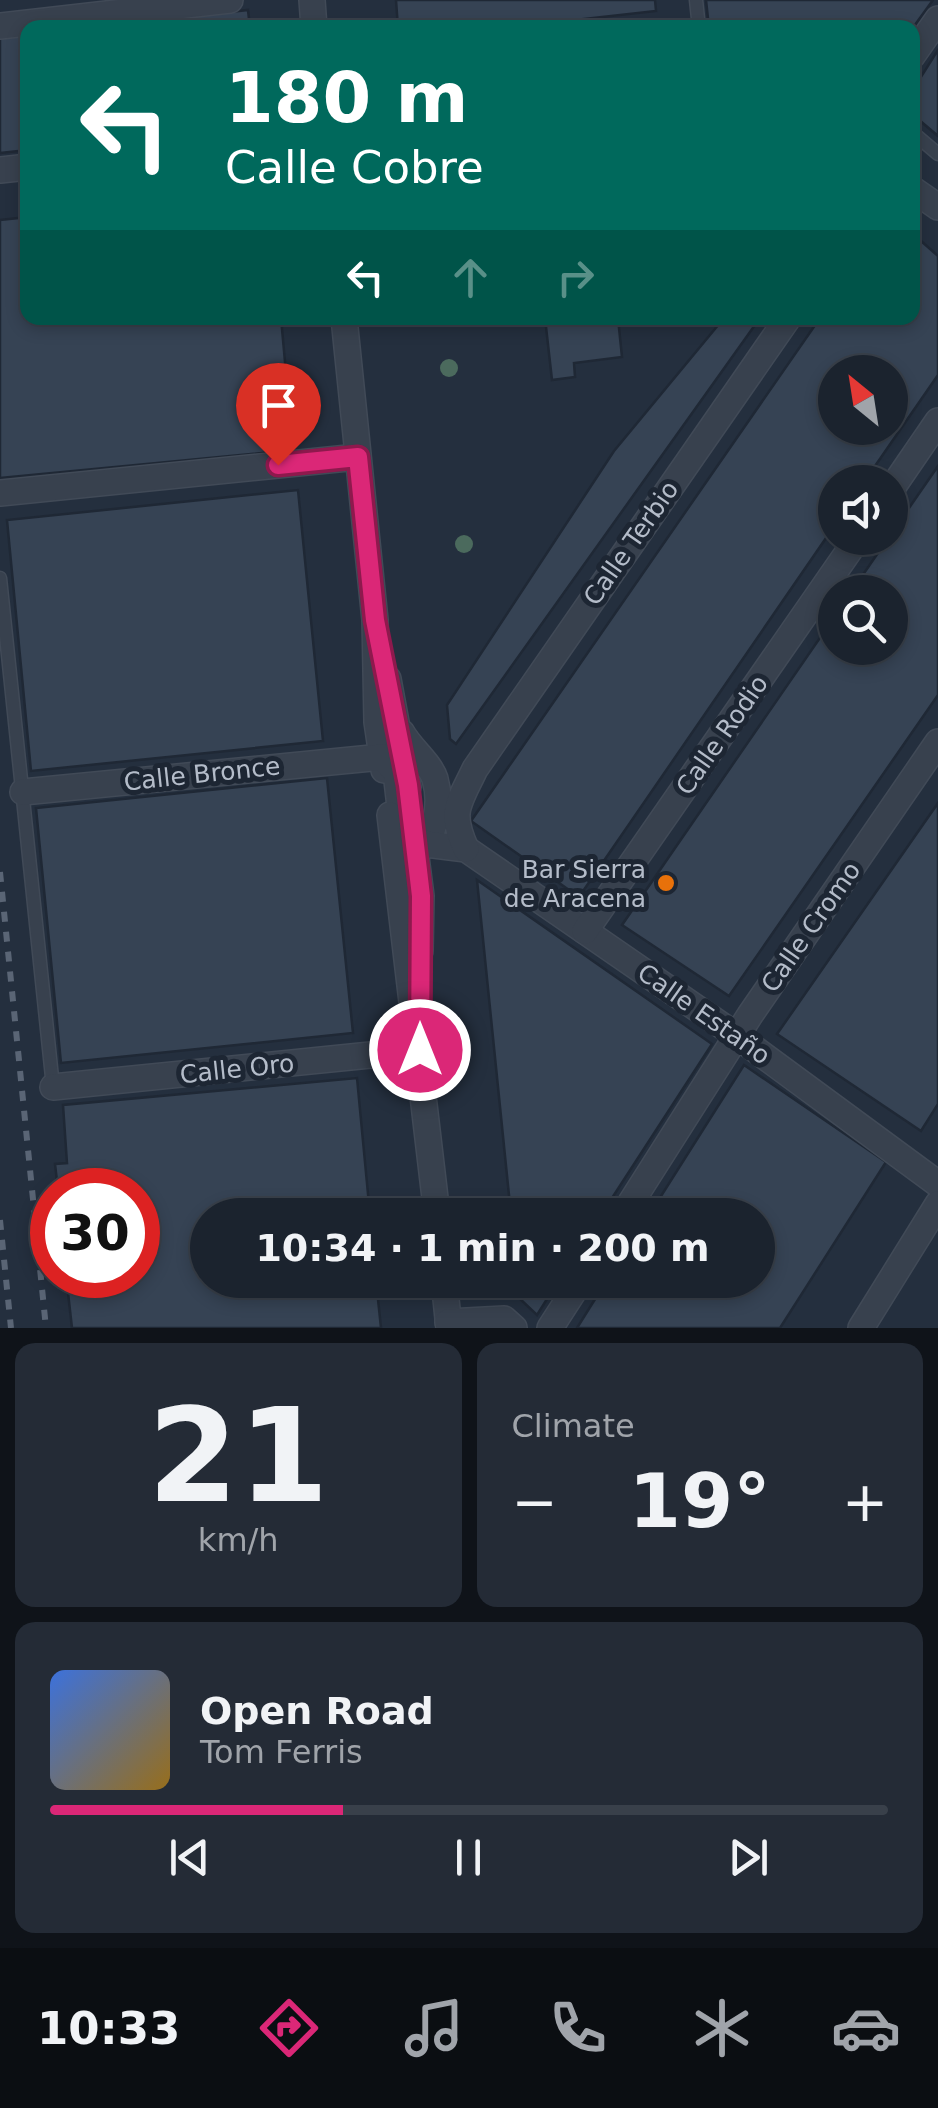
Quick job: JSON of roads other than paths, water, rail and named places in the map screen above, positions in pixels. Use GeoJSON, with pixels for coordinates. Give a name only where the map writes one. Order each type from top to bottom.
{"type":"FeatureCollection","features":[{"type":"Feature","properties":{"kind":"street"},"geometry":{"type":"LineString","coordinates":[[53,20],[230,0]]}},
{"type":"Feature","properties":{"kind":"street"},"geometry":{"type":"LineString","coordinates":[[920,45],[938,19]]}},
{"type":"Feature","properties":{"kind":"street"},"geometry":{"type":"LineString","coordinates":[[345,325],[375,620],[377,722],[435,1198]]}},
{"type":"Feature","properties":{"kind":"street","name":"Calle Terbio"},"geometry":{"type":"LineString","coordinates":[[466,849],[456,825],[457,807],[475,769],[783,325]]}},
{"type":"Feature","properties":{"kind":"street"},"geometry":{"type":"LineString","coordinates":[[908,465],[938,422]]}},
{"type":"Feature","properties":{"kind":"street"},"geometry":{"type":"LineString","coordinates":[[0,493],[358,457]]}},
{"type":"Feature","properties":{"kind":"street","name":"Calle Rodio"},"geometry":{"type":"LineString","coordinates":[[586,932],[846,555]]}},
{"type":"Feature","properties":{"kind":"street"},"geometry":{"type":"LineString","coordinates":[[375,620],[418,846],[420,1050]]}},
{"type":"Feature","properties":{"kind":"street"},"geometry":{"type":"LineString","coordinates":[[396,721],[409,746],[434,777],[437,810],[433,834],[418,846]]}},
{"type":"Feature","properties":{"kind":"street","name":"Calle Cromo"},"geometry":{"type":"LineString","coordinates":[[634,1198],[737,1036],[938,742]]}},
{"type":"Feature","properties":{"kind":"street"},"geometry":{"type":"LineString","coordinates":[[382,756],[396,772],[403,833],[418,846],[466,849]]}},
{"type":"Feature","properties":{"kind":"street","name":"Calle Bronce"},"geometry":{"type":"LineString","coordinates":[[23,792],[382,756]]}},
{"type":"Feature","properties":{"kind":"street"},"geometry":{"type":"LineString","coordinates":[[434,777],[448,781],[475,769]]}},
{"type":"Feature","properties":{"kind":"street"},"geometry":{"type":"LineString","coordinates":[[419,882],[428,868],[443,857],[466,849]]}},
{"type":"Feature","properties":{"kind":"street","name":"Calle Estaño"},"geometry":{"type":"LineString","coordinates":[[466,849],[737,1036],[938,1184]]}},
{"type":"Feature","properties":{"kind":"street","name":"Calle Oro"},"geometry":{"type":"LineString","coordinates":[[53,1087],[420,1050]]}},
{"type":"Feature","properties":{"kind":"street"},"geometry":{"type":"LineString","coordinates":[[860,1328],[938,1204]]}},
{"type":"Feature","properties":{"kind":"street"},"geometry":{"type":"LineString","coordinates":[[446,1298],[449,1325],[504,1319],[514,1328]]}},
{"type":"Feature","properties":{"kind":"street"},"geometry":{"type":"LineString","coordinates":[[550,1328],[569,1298]]}},
{"type":"Feature","properties":{"kind":"lane"},"geometry":{"type":"LineString","coordinates":[[0,578],[53,1087]]}},
{"type":"Feature","properties":{"kind":"railway"},"geometry":{"type":"LineString","coordinates":[[0,872],[46,1328]]}},
{"type":"Feature","properties":{"kind":"railway"},"geometry":{"type":"LineString","coordinates":[[0,1220],[11,1328]]}},
{"type":"Feature","properties":{"kind":"place","name":"Bar Sierra de Aracena"},"geometry":{"type":"Point","coordinates":[666,883]}}]}
